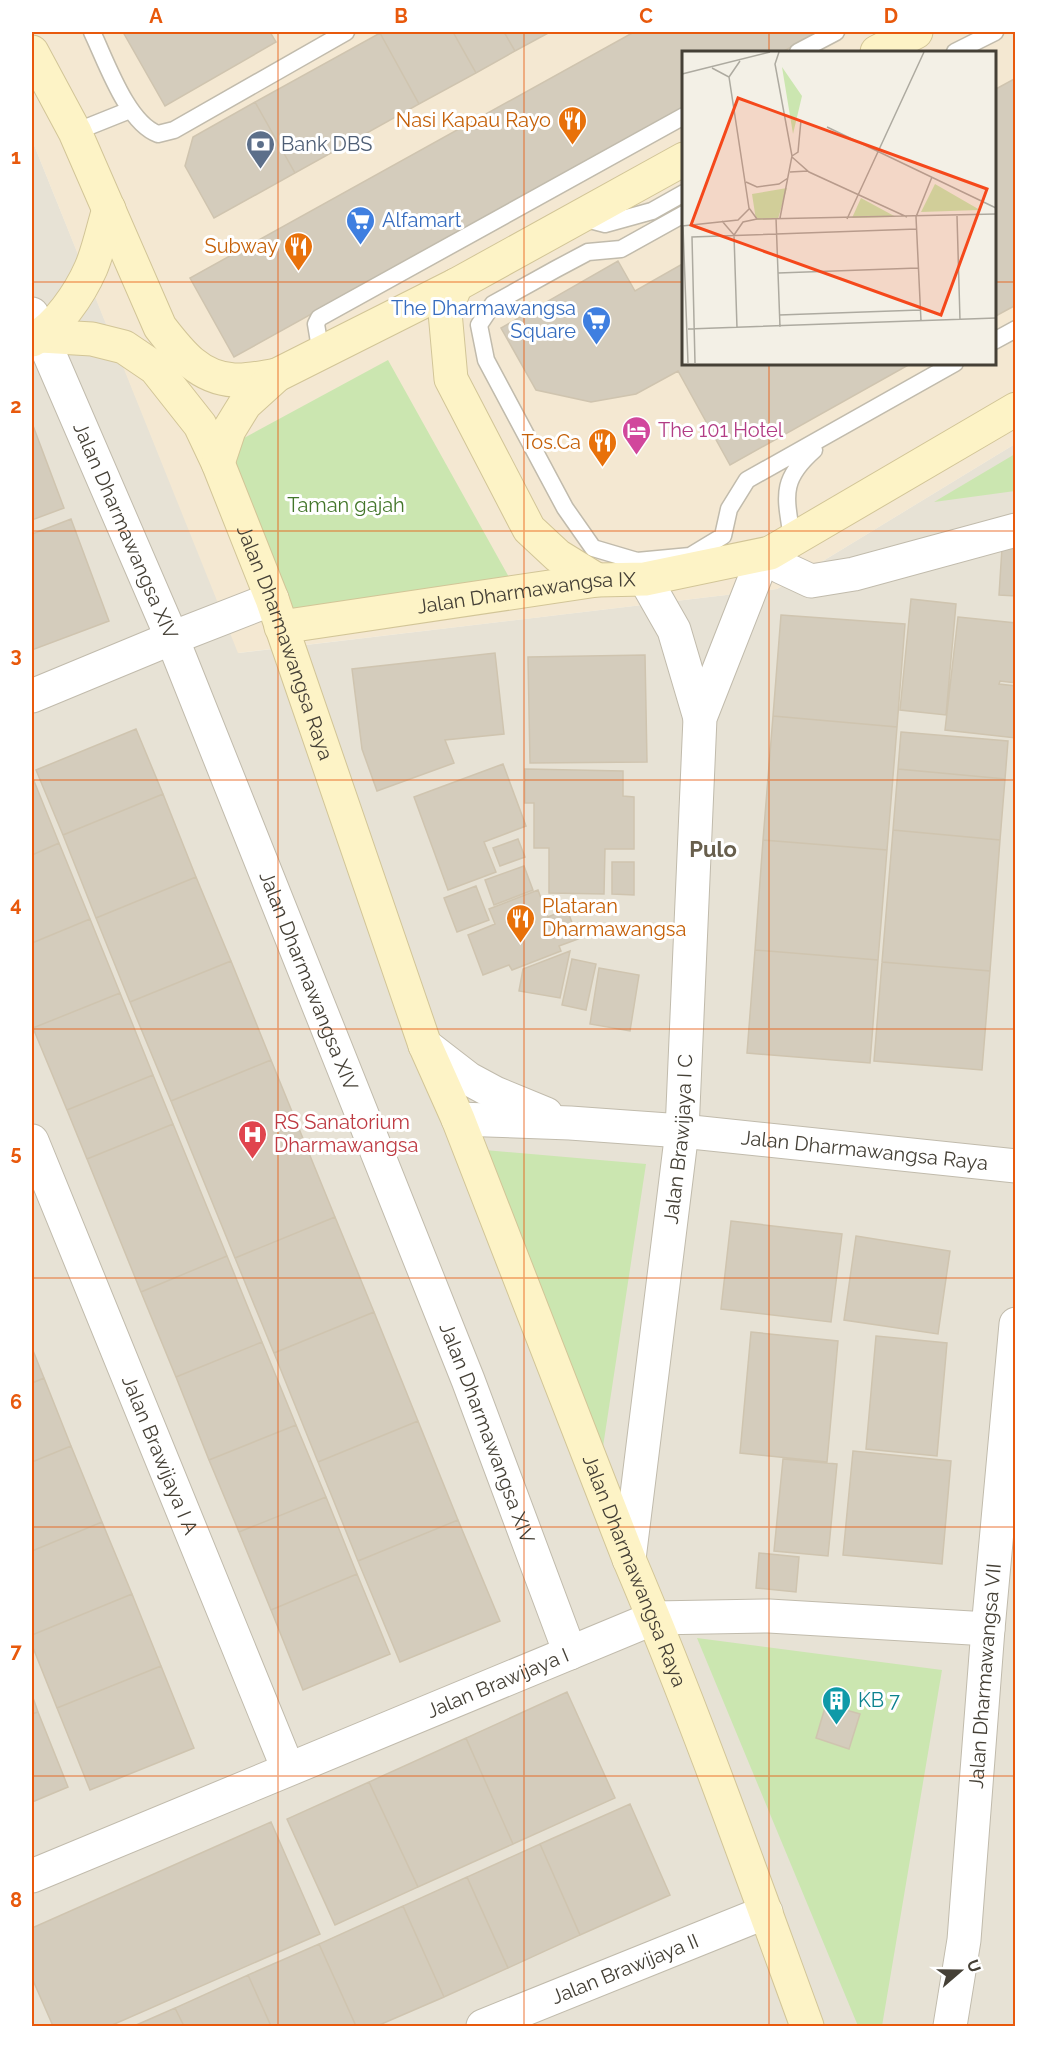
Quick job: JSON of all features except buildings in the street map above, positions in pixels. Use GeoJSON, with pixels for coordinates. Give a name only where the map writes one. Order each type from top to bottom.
{"type":"FeatureCollection","features":[{"type":"Feature","properties":{"kind":"street"},"geometry":{"type":"LineString","coordinates":[[879,51],[915,32]]}},
{"type":"Feature","properties":{"kind":"street"},"geometry":{"type":"LineString","coordinates":[[32,52],[75,132],[159,327],[181,355],[205,373],[235,380],[277,375]]}},
{"type":"Feature","properties":{"kind":"street"},"geometry":{"type":"LineString","coordinates":[[218,463],[229,430],[245,404],[277,375],[456,285],[682,160]]}},
{"type":"Feature","properties":{"kind":"street"},"geometry":{"type":"LineString","coordinates":[[41,330],[78,291],[91,268],[109,209]]}},
{"type":"Feature","properties":{"kind":"street"},"geometry":{"type":"LineString","coordinates":[[456,285],[445,312],[451,378],[529,529],[558,556],[597,580]]}},
{"type":"Feature","properties":{"kind":"street","name":"Jalan Dharmawangsa Raya"},"geometry":{"type":"LineString","coordinates":[[41,330],[124,347],[155,368],[200,425],[218,463],[276,613],[425,1045],[458,1119],[654,1618],[807,2026]]}},
{"type":"Feature","properties":{"kind":"street","name":"Jalan Dharmawangsa XIV"},"geometry":{"type":"LineString","coordinates":[[41,330],[172,638],[468,1380],[570,1653]]}},
{"type":"Feature","properties":{"kind":"street","name":"Jalan Dharmawangsa IX"},"geometry":{"type":"LineString","coordinates":[[276,613],[597,580],[645,579],[775,549],[1016,408]]}},
{"type":"Feature","properties":{"kind":"street"},"geometry":{"type":"LineString","coordinates":[[775,549],[782,567],[811,581],[854,574],[1016,530]]}},
{"type":"Feature","properties":{"kind":"street","name":"Jalan Brawijaya I C"},"geometry":{"type":"LineString","coordinates":[[700,718],[775,549]]}},
{"type":"Feature","properties":{"kind":"street","name":"Jalan Brawijaya I C"},"geometry":{"type":"LineString","coordinates":[[629,1559],[682,1131],[700,718],[675,630],[645,579]]}},
{"type":"Feature","properties":{"kind":"street"},"geometry":{"type":"LineString","coordinates":[[32,696],[172,638],[276,613]]}},
{"type":"Feature","properties":{"kind":"street","name":"Jalan Dharmawangsa Raya"},"geometry":{"type":"LineString","coordinates":[[425,1045],[469,1079],[495,1093],[570,1123]]}},
{"type":"Feature","properties":{"kind":"street","name":"Jalan Dharmawangsa Raya"},"geometry":{"type":"LineString","coordinates":[[458,1119],[570,1123],[682,1131],[1016,1166]]}},
{"type":"Feature","properties":{"kind":"street","name":"Jalan Brawijaya I A"},"geometry":{"type":"LineString","coordinates":[[32,1141],[288,1769]]}},
{"type":"Feature","properties":{"kind":"street","name":"Jalan Dharmawangsa VII"},"geometry":{"type":"LineString","coordinates":[[950,2026],[964,1940],[988,1629],[1016,1324]]}},
{"type":"Feature","properties":{"kind":"street","name":"Jalan Brawijaya I"},"geometry":{"type":"LineString","coordinates":[[32,1876],[654,1618],[769,1616],[988,1629]]}},
{"type":"Feature","properties":{"kind":"street","name":"Jalan Brawijaya II"},"geometry":{"type":"LineString","coordinates":[[483,2026],[766,1912]]}},
{"type":"Feature","properties":{"kind":"lane"},"geometry":{"type":"LineString","coordinates":[[92,32],[130,110],[151,132],[158,134],[174,130],[346,32]]}},
{"type":"Feature","properties":{"kind":"lane"},"geometry":{"type":"LineString","coordinates":[[800,51],[836,32]]}},
{"type":"Feature","properties":{"kind":"lane"},"geometry":{"type":"LineString","coordinates":[[957,51],[995,32]]}},
{"type":"Feature","properties":{"kind":"lane"},"geometry":{"type":"LineString","coordinates":[[75,132],[130,110]]}},
{"type":"Feature","properties":{"kind":"lane"},"geometry":{"type":"LineString","coordinates":[[321,354],[316,324],[319,318],[682,117]]}},
{"type":"Feature","properties":{"kind":"lane"},"geometry":{"type":"LineString","coordinates":[[578,217],[605,224],[652,211],[682,195]]}},
{"type":"Feature","properties":{"kind":"lane"},"geometry":{"type":"LineString","coordinates":[[682,215],[621,249],[588,252],[556,268],[494,304],[479,325],[486,360],[565,508],[593,548],[637,561],[690,556],[723,536],[729,509],[747,480],[953,364]]}},
{"type":"Feature","properties":{"kind":"lane"},"geometry":{"type":"LineString","coordinates":[[996,340],[1016,329]]}},
{"type":"Feature","properties":{"kind":"lane"},"geometry":{"type":"LineString","coordinates":[[775,549],[791,474],[802,460],[837,430]]}},
{"type":"Feature","properties":{"kind":"shaded area"},"geometry":{"type":"Polygon","coordinates":[[[32,32],[1015,32],[1015,444],[777,589],[238,653],[32,140],[32,32]]]}},
{"type":"Feature","properties":{"kind":"shaded area"},"geometry":{"type":"Polygon","coordinates":[[[32,140],[239,653],[777,589],[1015,444],[1015,2026],[32,2026],[32,140]]]}},
{"type":"Feature","properties":{"kind":"green space","name":"Taman gajah"},"geometry":{"type":"Polygon","coordinates":[[[388,360],[520,597],[271,619],[207,458],[388,360]]]}},
{"type":"Feature","properties":{"kind":"green space"},"geometry":{"type":"Polygon","coordinates":[[[1015,454],[1015,491],[934,502],[1015,454]]]}},
{"type":"Feature","properties":{"kind":"green space"},"geometry":{"type":"Polygon","coordinates":[[[473,1149],[646,1164],[599,1473],[473,1149]]]}},
{"type":"Feature","properties":{"kind":"green space"},"geometry":{"type":"Polygon","coordinates":[[[697,1638],[942,1670],[882,2026],[858,2026],[697,1638]]]}},
{"type":"Feature","properties":{"kind":"place","name":"Nasi Kapau Rayo"},"geometry":{"type":"Point","coordinates":[572,146]}},
{"type":"Feature","properties":{"kind":"place","name":"Bank DBS"},"geometry":{"type":"Point","coordinates":[260,170]}},
{"type":"Feature","properties":{"kind":"place","name":"Alfamart"},"geometry":{"type":"Point","coordinates":[361,246]}},
{"type":"Feature","properties":{"kind":"place","name":"Subway"},"geometry":{"type":"Point","coordinates":[299,272]}},
{"type":"Feature","properties":{"kind":"place","name":"The Dharmawangsa Square"},"geometry":{"type":"Point","coordinates":[597,346]}},
{"type":"Feature","properties":{"kind":"place","name":"The 101 Hotel"},"geometry":{"type":"Point","coordinates":[637,456]}},
{"type":"Feature","properties":{"kind":"place","name":"Tos.Ca"},"geometry":{"type":"Point","coordinates":[602,468]}},
{"type":"Feature","properties":{"kind":"place","name":"Plataran Dharmawangsa"},"geometry":{"type":"Point","coordinates":[521,944]}},
{"type":"Feature","properties":{"kind":"place","name":"RS Sanatorium Dharmawangsa"},"geometry":{"type":"Point","coordinates":[253,1160]}},
{"type":"Feature","properties":{"kind":"place","name":"KB 7"},"geometry":{"type":"Point","coordinates":[837,1726]}},
{"type":"Feature","properties":{"kind":"district","name":"Pulo"},"geometry":{"type":"Point","coordinates":[713,849]}}]}
